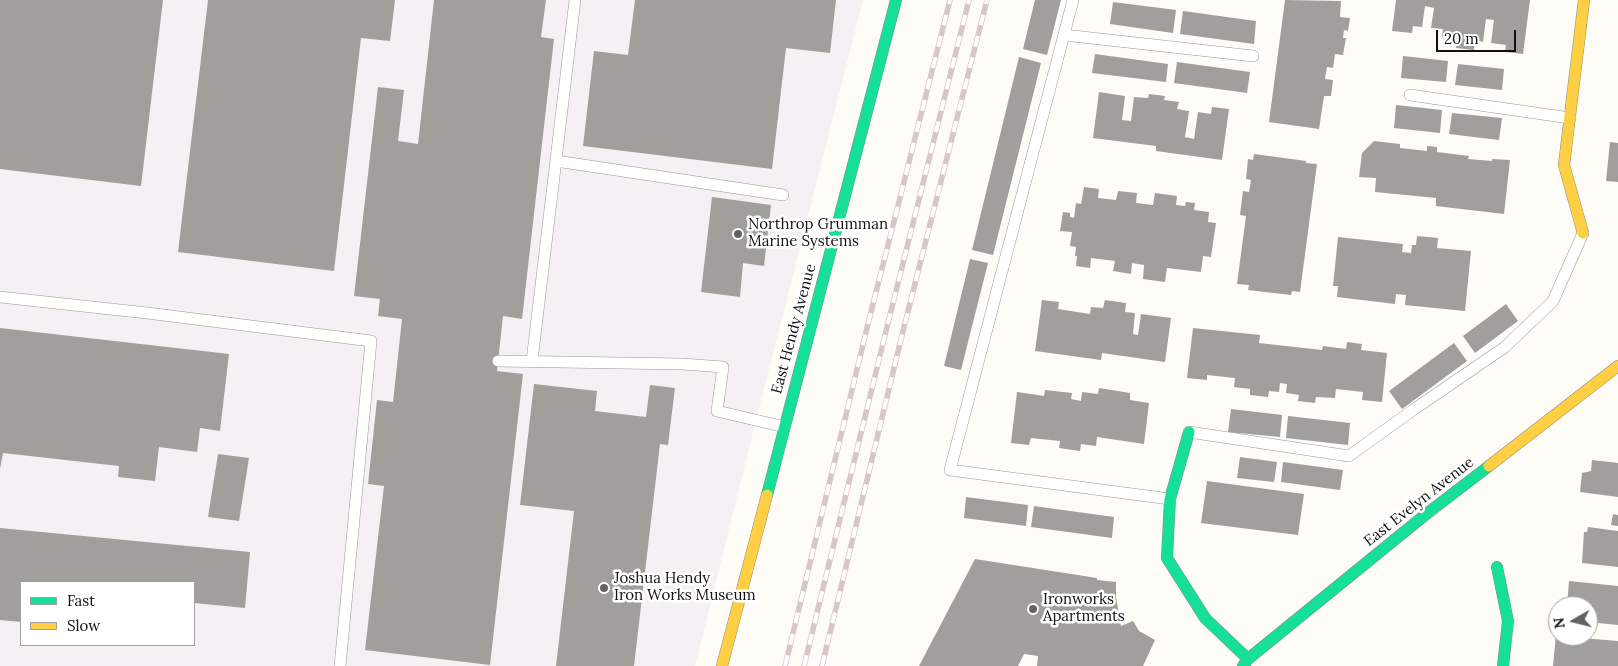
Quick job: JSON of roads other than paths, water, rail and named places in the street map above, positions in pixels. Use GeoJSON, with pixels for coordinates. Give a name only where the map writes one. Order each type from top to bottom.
{"type":"FeatureCollection","features":[{"type":"Feature","properties":{"kind":"street","name":"East Hendy Avenue"},"geometry":{"type":"LineString","coordinates":[[722,666],[896,0]]}},
{"type":"Feature","properties":{"kind":"street"},"geometry":{"type":"LineString","coordinates":[[1583,233],[1564,165],[1584,0]]}},
{"type":"Feature","properties":{"kind":"street","name":"East Evelyn Avenue"},"geometry":{"type":"LineString","coordinates":[[1246,663],[1425,515],[1618,366]]}},
{"type":"Feature","properties":{"kind":"street"},"geometry":{"type":"LineString","coordinates":[[1189,432],[1170,499],[1167,558],[1205,618],[1246,663]]}},
{"type":"Feature","properties":{"kind":"street"},"geometry":{"type":"LineString","coordinates":[[1497,567],[1508,621],[1502,666]]}},
{"type":"Feature","properties":{"kind":"lane"},"geometry":{"type":"LineString","coordinates":[[532,361],[575,0]]}},
{"type":"Feature","properties":{"kind":"lane"},"geometry":{"type":"LineString","coordinates":[[1074,0],[950,470],[1170,499]]}},
{"type":"Feature","properties":{"kind":"lane"},"geometry":{"type":"LineString","coordinates":[[1064,35],[1253,56]]}},
{"type":"Feature","properties":{"kind":"lane"},"geometry":{"type":"LineString","coordinates":[[1410,96],[1570,118]]}},
{"type":"Feature","properties":{"kind":"lane"},"geometry":{"type":"LineString","coordinates":[[556,161],[783,195]]}},
{"type":"Feature","properties":{"kind":"lane"},"geometry":{"type":"LineString","coordinates":[[1189,432],[1349,456],[1505,348],[1553,301],[1583,233]]}},
{"type":"Feature","properties":{"kind":"lane"},"geometry":{"type":"LineString","coordinates":[[0,297],[372,341],[340,666]]}},
{"type":"Feature","properties":{"kind":"lane"},"geometry":{"type":"LineString","coordinates":[[498,361],[683,364],[723,368],[717,411],[785,426]]}},
{"type":"Feature","properties":{"kind":"railway"},"geometry":{"type":"LineString","coordinates":[[785,666],[868,324],[950,0]]}},
{"type":"Feature","properties":{"kind":"railway"},"geometry":{"type":"LineString","coordinates":[[804,666],[969,0]]}},
{"type":"Feature","properties":{"kind":"railway"},"geometry":{"type":"LineString","coordinates":[[822,666],[903,331],[987,0]]}},
{"type":"Feature","properties":{"kind":"place","name":"Northrop Grumman Marine Systems"},"geometry":{"type":"Point","coordinates":[738,234]}},
{"type":"Feature","properties":{"kind":"place","name":"Joshua Hendy Iron Works Museum"},"geometry":{"type":"Point","coordinates":[604,588]}},
{"type":"Feature","properties":{"kind":"place","name":"Ironworks Apartments"},"geometry":{"type":"Point","coordinates":[1033,609]}}]}
